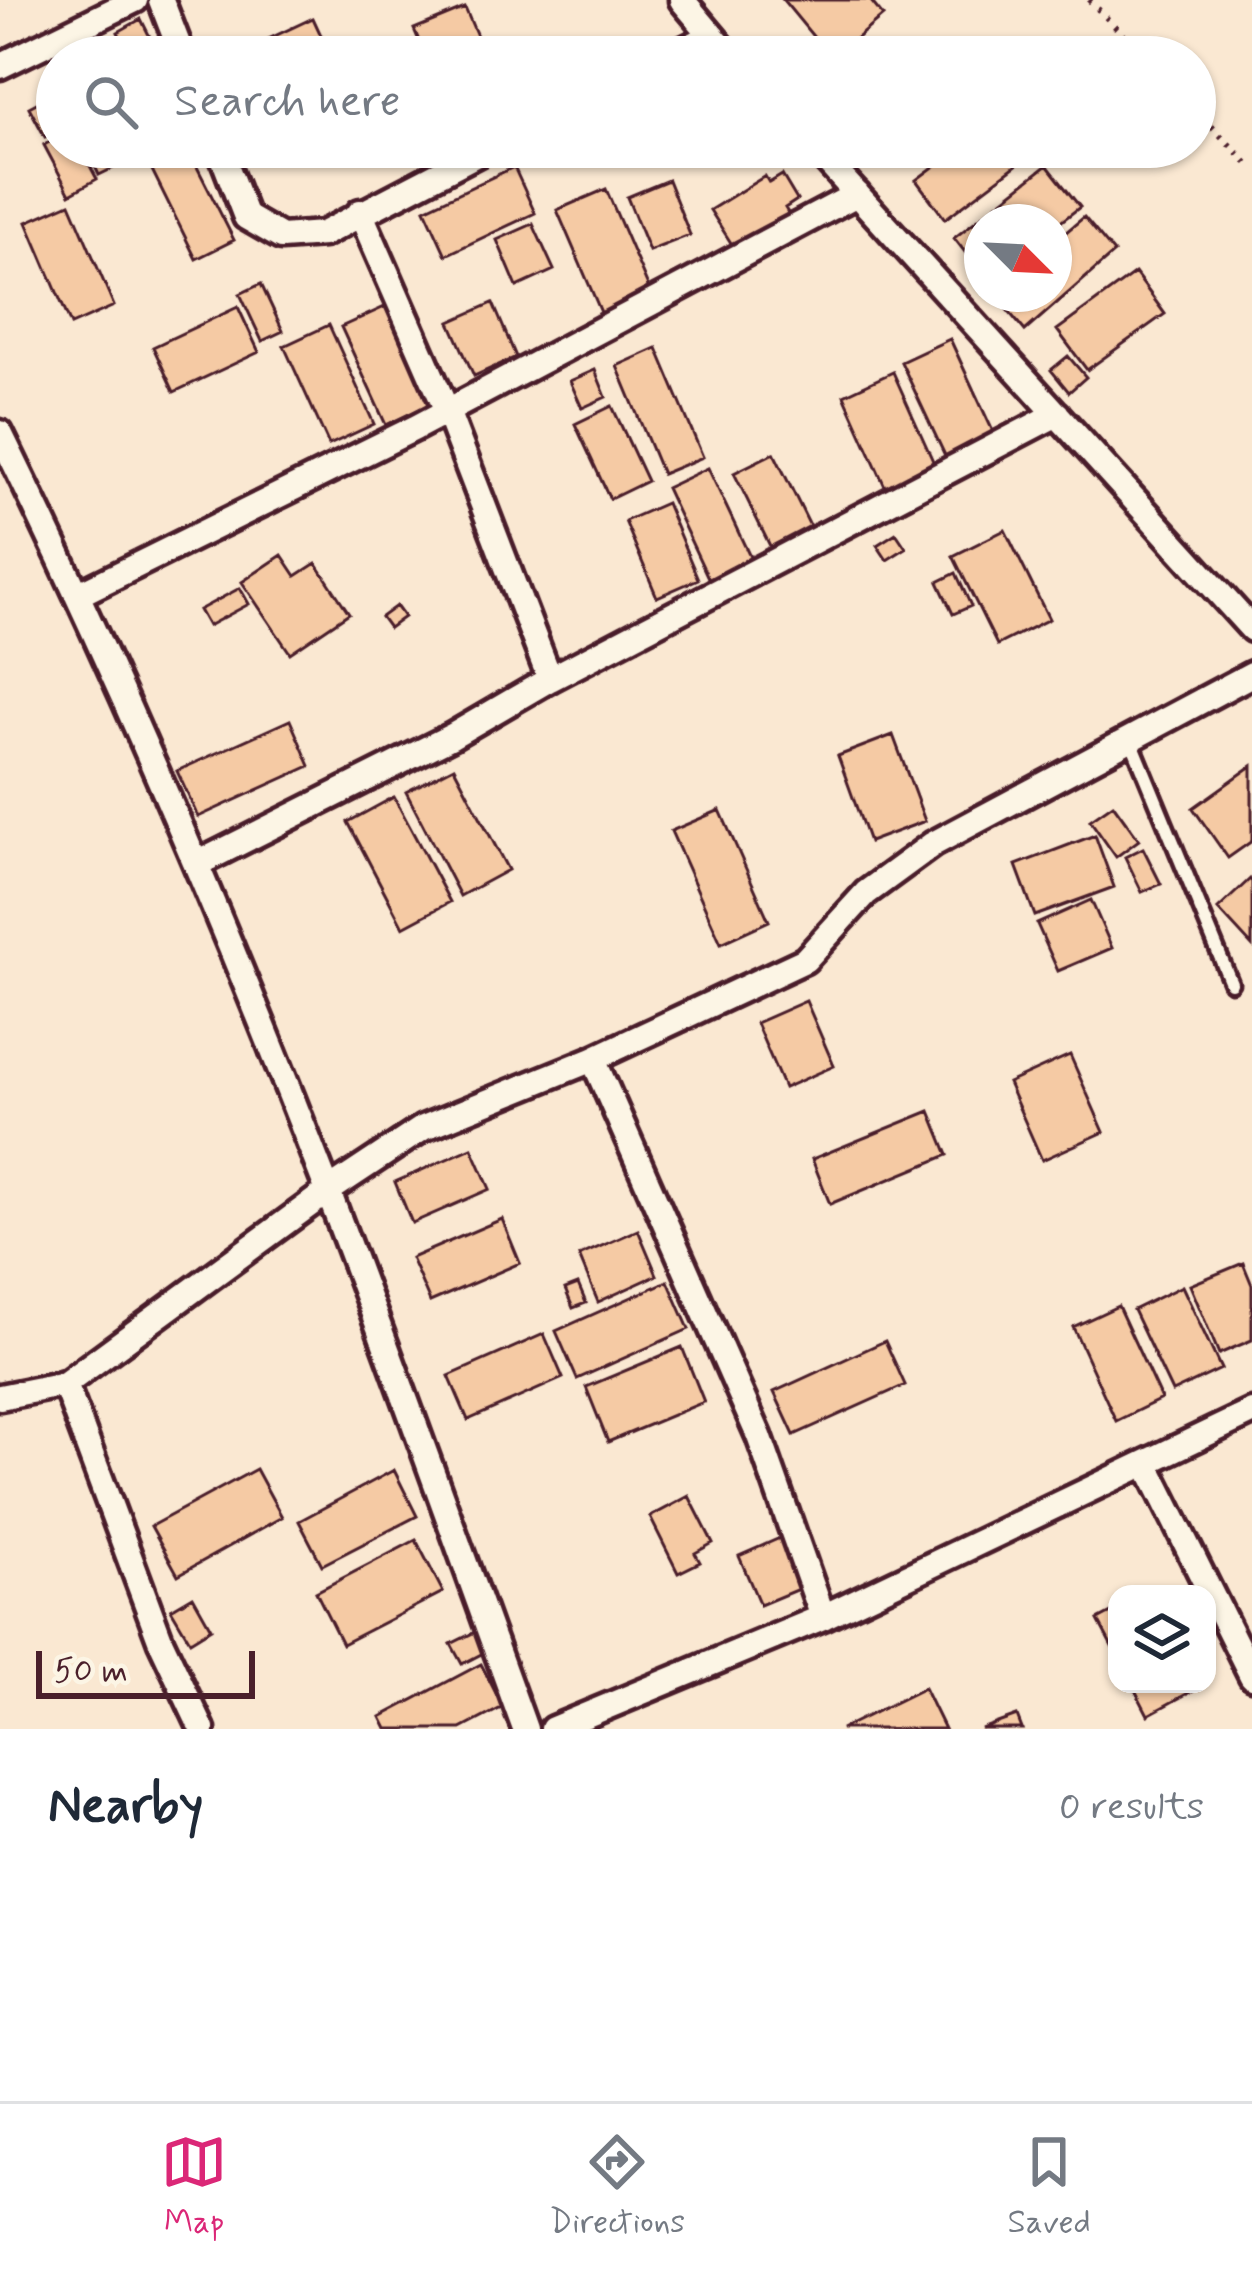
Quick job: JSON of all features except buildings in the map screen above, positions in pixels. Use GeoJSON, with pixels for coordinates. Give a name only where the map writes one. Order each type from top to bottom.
{"type":"FeatureCollection","features":[{"type":"Feature","properties":{"kind":"street"},"geometry":{"type":"LineString","coordinates":[[61,36],[135,0]]}},
{"type":"Feature","properties":{"kind":"street"},"geometry":{"type":"LineString","coordinates":[[160,0],[175,36]]}},
{"type":"Feature","properties":{"kind":"street"},"geometry":{"type":"LineString","coordinates":[[682,0],[711,36]]}},
{"type":"Feature","properties":{"kind":"street"},"geometry":{"type":"LineString","coordinates":[[0,66],[36,48]]}},
{"type":"Feature","properties":{"kind":"street"},"geometry":{"type":"LineString","coordinates":[[227,168],[246,217],[281,237],[323,234],[448,168]]}},
{"type":"Feature","properties":{"kind":"street"},"geometry":{"type":"LineString","coordinates":[[833,168],[1252,629]]}},
{"type":"Feature","properties":{"kind":"street"},"geometry":{"type":"LineString","coordinates":[[79,594],[447,411],[857,194]]}},
{"type":"Feature","properties":{"kind":"street"},"geometry":{"type":"LineString","coordinates":[[360,212],[447,411],[550,679]]}},
{"type":"Feature","properties":{"kind":"street"},"geometry":{"type":"LineString","coordinates":[[197,864],[452,736],[550,679],[1057,415]]}},
{"type":"Feature","properties":{"kind":"street"},"geometry":{"type":"LineString","coordinates":[[0,433],[79,594],[197,864],[328,1192],[525,1729]]}},
{"type":"Feature","properties":{"kind":"street"},"geometry":{"type":"LineString","coordinates":[[0,1397],[65,1384],[328,1192],[424,1128],[592,1059],[805,960],[866,893],[933,844],[1252,674]]}},
{"type":"Feature","properties":{"kind":"street"},"geometry":{"type":"LineString","coordinates":[[592,1059],[759,1436],[823,1616]]}},
{"type":"Feature","properties":{"kind":"street"},"geometry":{"type":"LineString","coordinates":[[65,1384],[161,1642],[202,1729]]}},
{"type":"Feature","properties":{"kind":"street"},"geometry":{"type":"LineString","coordinates":[[553,1729],[823,1616],[1252,1412]]}},
{"type":"Feature","properties":{"kind":"street"},"geometry":{"type":"LineString","coordinates":[[1146,1463],[1252,1676]]}},
{"type":"Feature","properties":{"kind":"lane"},"geometry":{"type":"LineString","coordinates":[[1130,739],[1231,983]]}},
{"type":"Feature","properties":{"kind":"path"},"geometry":{"type":"LineString","coordinates":[[1089,0],[1124,36]]}},
{"type":"Feature","properties":{"kind":"path"},"geometry":{"type":"LineString","coordinates":[[1216,131],[1252,168]]}}]}
